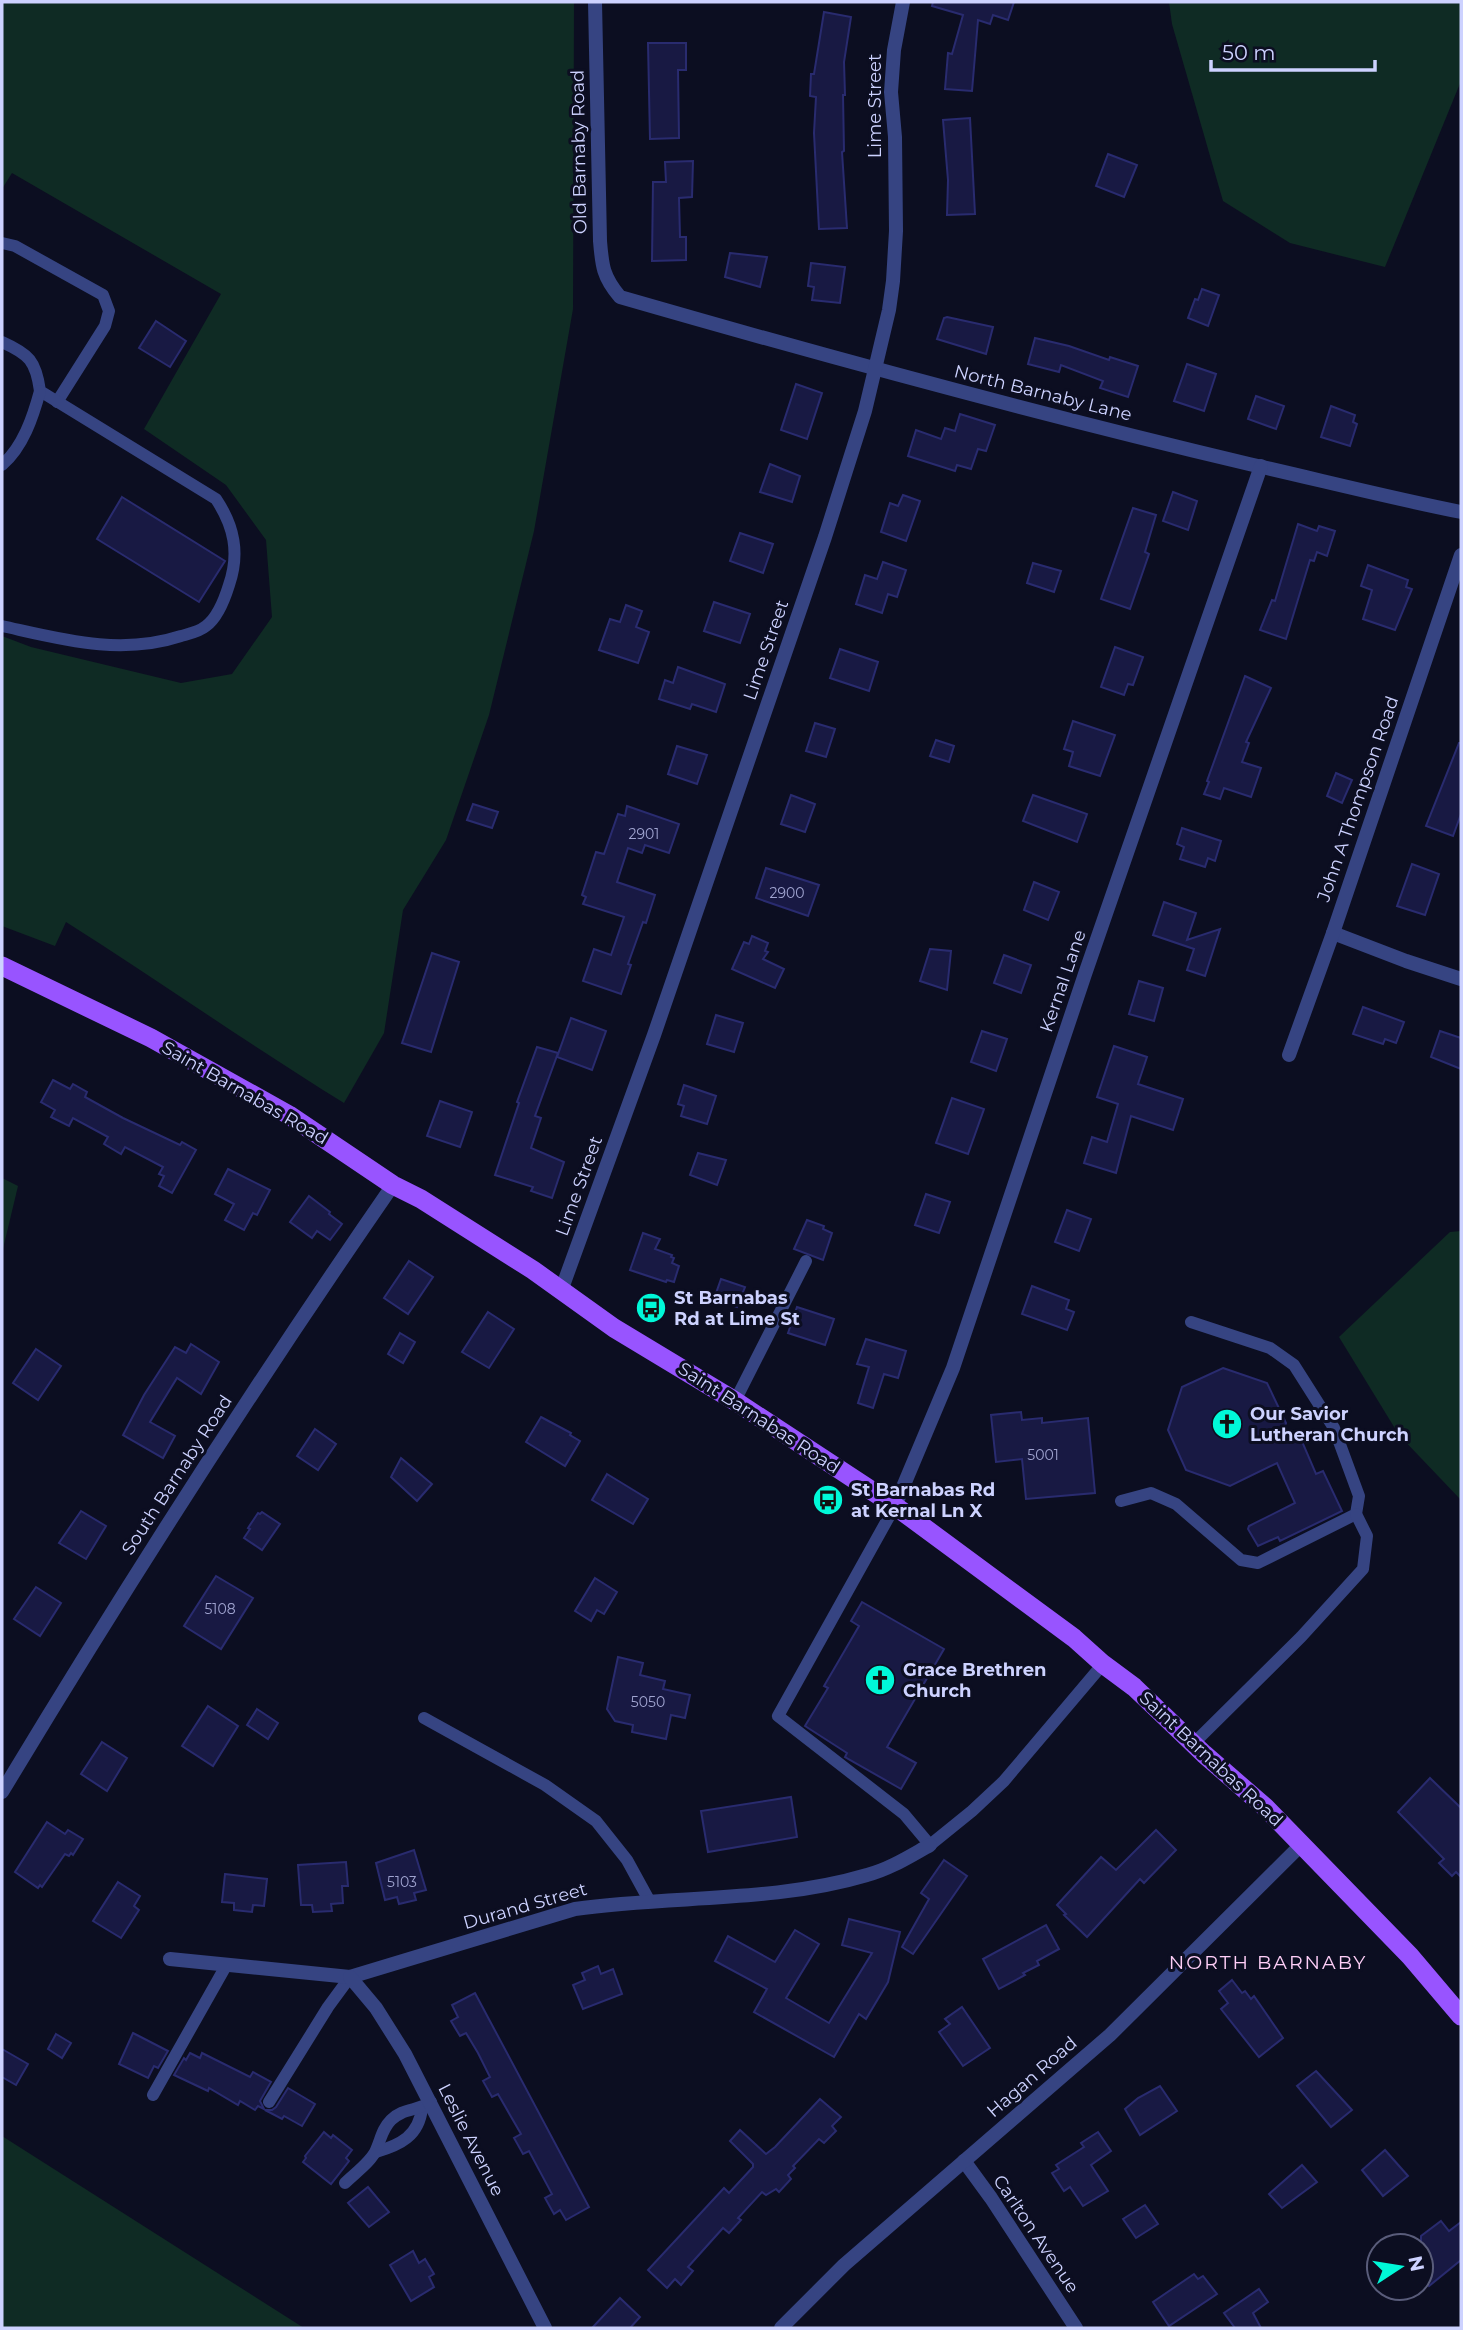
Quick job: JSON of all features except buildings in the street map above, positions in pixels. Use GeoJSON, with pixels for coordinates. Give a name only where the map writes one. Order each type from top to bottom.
{"type":"FeatureCollection","features":[{"type":"Feature","properties":{"kind":"main road","name":"Saint Barnabas Road"},"geometry":{"type":"LineString","coordinates":[[2,966],[151,1038],[289,1115],[393,1185],[421,1199],[533,1270],[614,1328],[735,1401],[895,1506],[1074,1638],[1134,1687],[1193,1744],[1265,1807],[1300,1846],[1332,1874],[1461,2015]]}},
{"type":"Feature","properties":{"kind":"street","name":"Old Barnaby Road"},"geometry":{"type":"LineString","coordinates":[[595,2],[602,265],[607,282],[620,297]]}},
{"type":"Feature","properties":{"kind":"street","name":"Lime Street"},"geometry":{"type":"LineString","coordinates":[[561,1291],[654,1035],[825,537],[865,411],[889,310],[893,281],[895,137],[891,85],[894,50],[904,2]]}},
{"type":"Feature","properties":{"kind":"street","name":"North Barnaby Lane"},"geometry":{"type":"LineString","coordinates":[[620,297],[1071,422],[1389,498],[1461,512]]}},
{"type":"Feature","properties":{"kind":"street","name":"Kernal Lane"},"geometry":{"type":"LineString","coordinates":[[895,1506],[953,1368],[1085,974],[1261,466]]}},
{"type":"Feature","properties":{"kind":"street","name":"John A Thompson Road"},"geometry":{"type":"LineString","coordinates":[[1289,1055],[1461,555]]}},
{"type":"Feature","properties":{"kind":"street"},"geometry":{"type":"LineString","coordinates":[[1333,933],[1461,979]]}},
{"type":"Feature","properties":{"kind":"street","name":"South Barnaby Road"},"geometry":{"type":"LineString","coordinates":[[2,1792],[105,1622],[328,1278],[393,1185]]}},
{"type":"Feature","properties":{"kind":"street","name":"Durand Street"},"geometry":{"type":"LineString","coordinates":[[170,1959],[351,1977],[575,1909],[607,1904],[779,1892],[823,1885],[869,1875],[899,1863],[930,1845]]}},
{"type":"Feature","properties":{"kind":"street","name":"Hagan Road"},"geometry":{"type":"LineString","coordinates":[[781,2328],[844,2265],[1110,2035],[1300,1846]]}},
{"type":"Feature","properties":{"kind":"street","name":"Leslie Avenue"},"geometry":{"type":"LineString","coordinates":[[351,1977],[376,2007],[405,2054],[426,2105],[545,2328]]}},
{"type":"Feature","properties":{"kind":"street","name":"Carlton Avenue"},"geometry":{"type":"LineString","coordinates":[[964,2161],[1076,2328]]}},
{"type":"Feature","properties":{"kind":"lane"},"geometry":{"type":"LineString","coordinates":[[2,243],[15,246],[103,295],[109,311],[104,326],[57,402]]}},
{"type":"Feature","properties":{"kind":"lane"},"geometry":{"type":"LineString","coordinates":[[2,342],[30,357],[36,369],[40,391],[34,414],[16,449],[2,465]]}},
{"type":"Feature","properties":{"kind":"lane"},"geometry":{"type":"LineString","coordinates":[[2,625],[40,636],[88,644],[125,646],[164,641],[206,626],[219,608],[235,568],[229,518],[216,499],[40,391]]}},
{"type":"Feature","properties":{"kind":"lane"},"geometry":{"type":"LineString","coordinates":[[735,1401],[806,1261]]}},
{"type":"Feature","properties":{"kind":"lane"},"geometry":{"type":"LineString","coordinates":[[1191,1322],[1270,1348],[1294,1365],[1334,1428],[1359,1496],[1356,1514],[1367,1536],[1363,1569],[1301,1637],[1193,1744]]}},
{"type":"Feature","properties":{"kind":"lane"},"geometry":{"type":"LineString","coordinates":[[1121,1501],[1151,1493],[1176,1504],[1241,1560],[1258,1563],[1356,1514]]}},
{"type":"Feature","properties":{"kind":"lane"},"geometry":{"type":"LineString","coordinates":[[895,1506],[778,1716],[904,1814],[930,1845],[1004,1781],[1103,1664]]}},
{"type":"Feature","properties":{"kind":"lane"},"geometry":{"type":"LineString","coordinates":[[424,1718],[545,1785],[596,1821],[627,1860],[650,1902]]}},
{"type":"Feature","properties":{"kind":"lane"},"geometry":{"type":"LineString","coordinates":[[153,2095],[227,1964]]}},
{"type":"Feature","properties":{"kind":"lane"},"geometry":{"type":"LineString","coordinates":[[268,2102],[328,2007],[351,1977]]}},
{"type":"Feature","properties":{"kind":"lane"},"geometry":{"type":"LineString","coordinates":[[376,2152],[381,2132],[392,2119],[407,2109],[426,2105]]}},
{"type":"Feature","properties":{"kind":"lane"},"geometry":{"type":"LineString","coordinates":[[345,2183],[376,2152],[394,2147],[412,2133],[420,2123],[426,2105]]}},
{"type":"Feature","properties":{"kind":"green space"},"geometry":{"type":"Polygon","coordinates":[[[2,2],[574,2],[573,309],[534,531],[489,715],[446,840],[403,910],[384,1033],[344,1103],[66,922],[55,946],[2,926],[2,636],[31,647],[181,683],[232,674],[272,617],[266,540],[226,485],[144,429],[221,294],[12,173],[2,189],[2,2]]]}},
{"type":"Feature","properties":{"kind":"green space"},"geometry":{"type":"Polygon","coordinates":[[[1169,2],[1461,2],[1461,81],[1385,267],[1290,243],[1223,201],[1172,24],[1169,2]]]}},
{"type":"Feature","properties":{"kind":"green space"},"geometry":{"type":"Polygon","coordinates":[[[2,1178],[18,1186],[2,1253],[2,1178]]]}},
{"type":"Feature","properties":{"kind":"green space"},"geometry":{"type":"Polygon","coordinates":[[[1461,1231],[1461,1500],[1399,1435],[1339,1337],[1450,1232],[1461,1231]]]}},
{"type":"Feature","properties":{"kind":"green space"},"geometry":{"type":"Polygon","coordinates":[[[2,2136],[304,2328],[2,2328],[2,2136]]]}},
{"type":"Feature","properties":{"kind":"place","name":"St Barnabas Rd at Lime St"},"geometry":{"type":"Point","coordinates":[651,1308]}},
{"type":"Feature","properties":{"kind":"place","name":"Our Savior Lutheran Church"},"geometry":{"type":"Point","coordinates":[1227,1424]}},
{"type":"Feature","properties":{"kind":"place","name":"St Barnabas Rd at Kernal Ln X"},"geometry":{"type":"Point","coordinates":[828,1500]}},
{"type":"Feature","properties":{"kind":"place","name":"Grace Brethren Church"},"geometry":{"type":"Point","coordinates":[880,1680]}},
{"type":"Feature","properties":{"kind":"district","name":"NORTH BARNABY"},"geometry":{"type":"Point","coordinates":[1268,1962]}}]}
